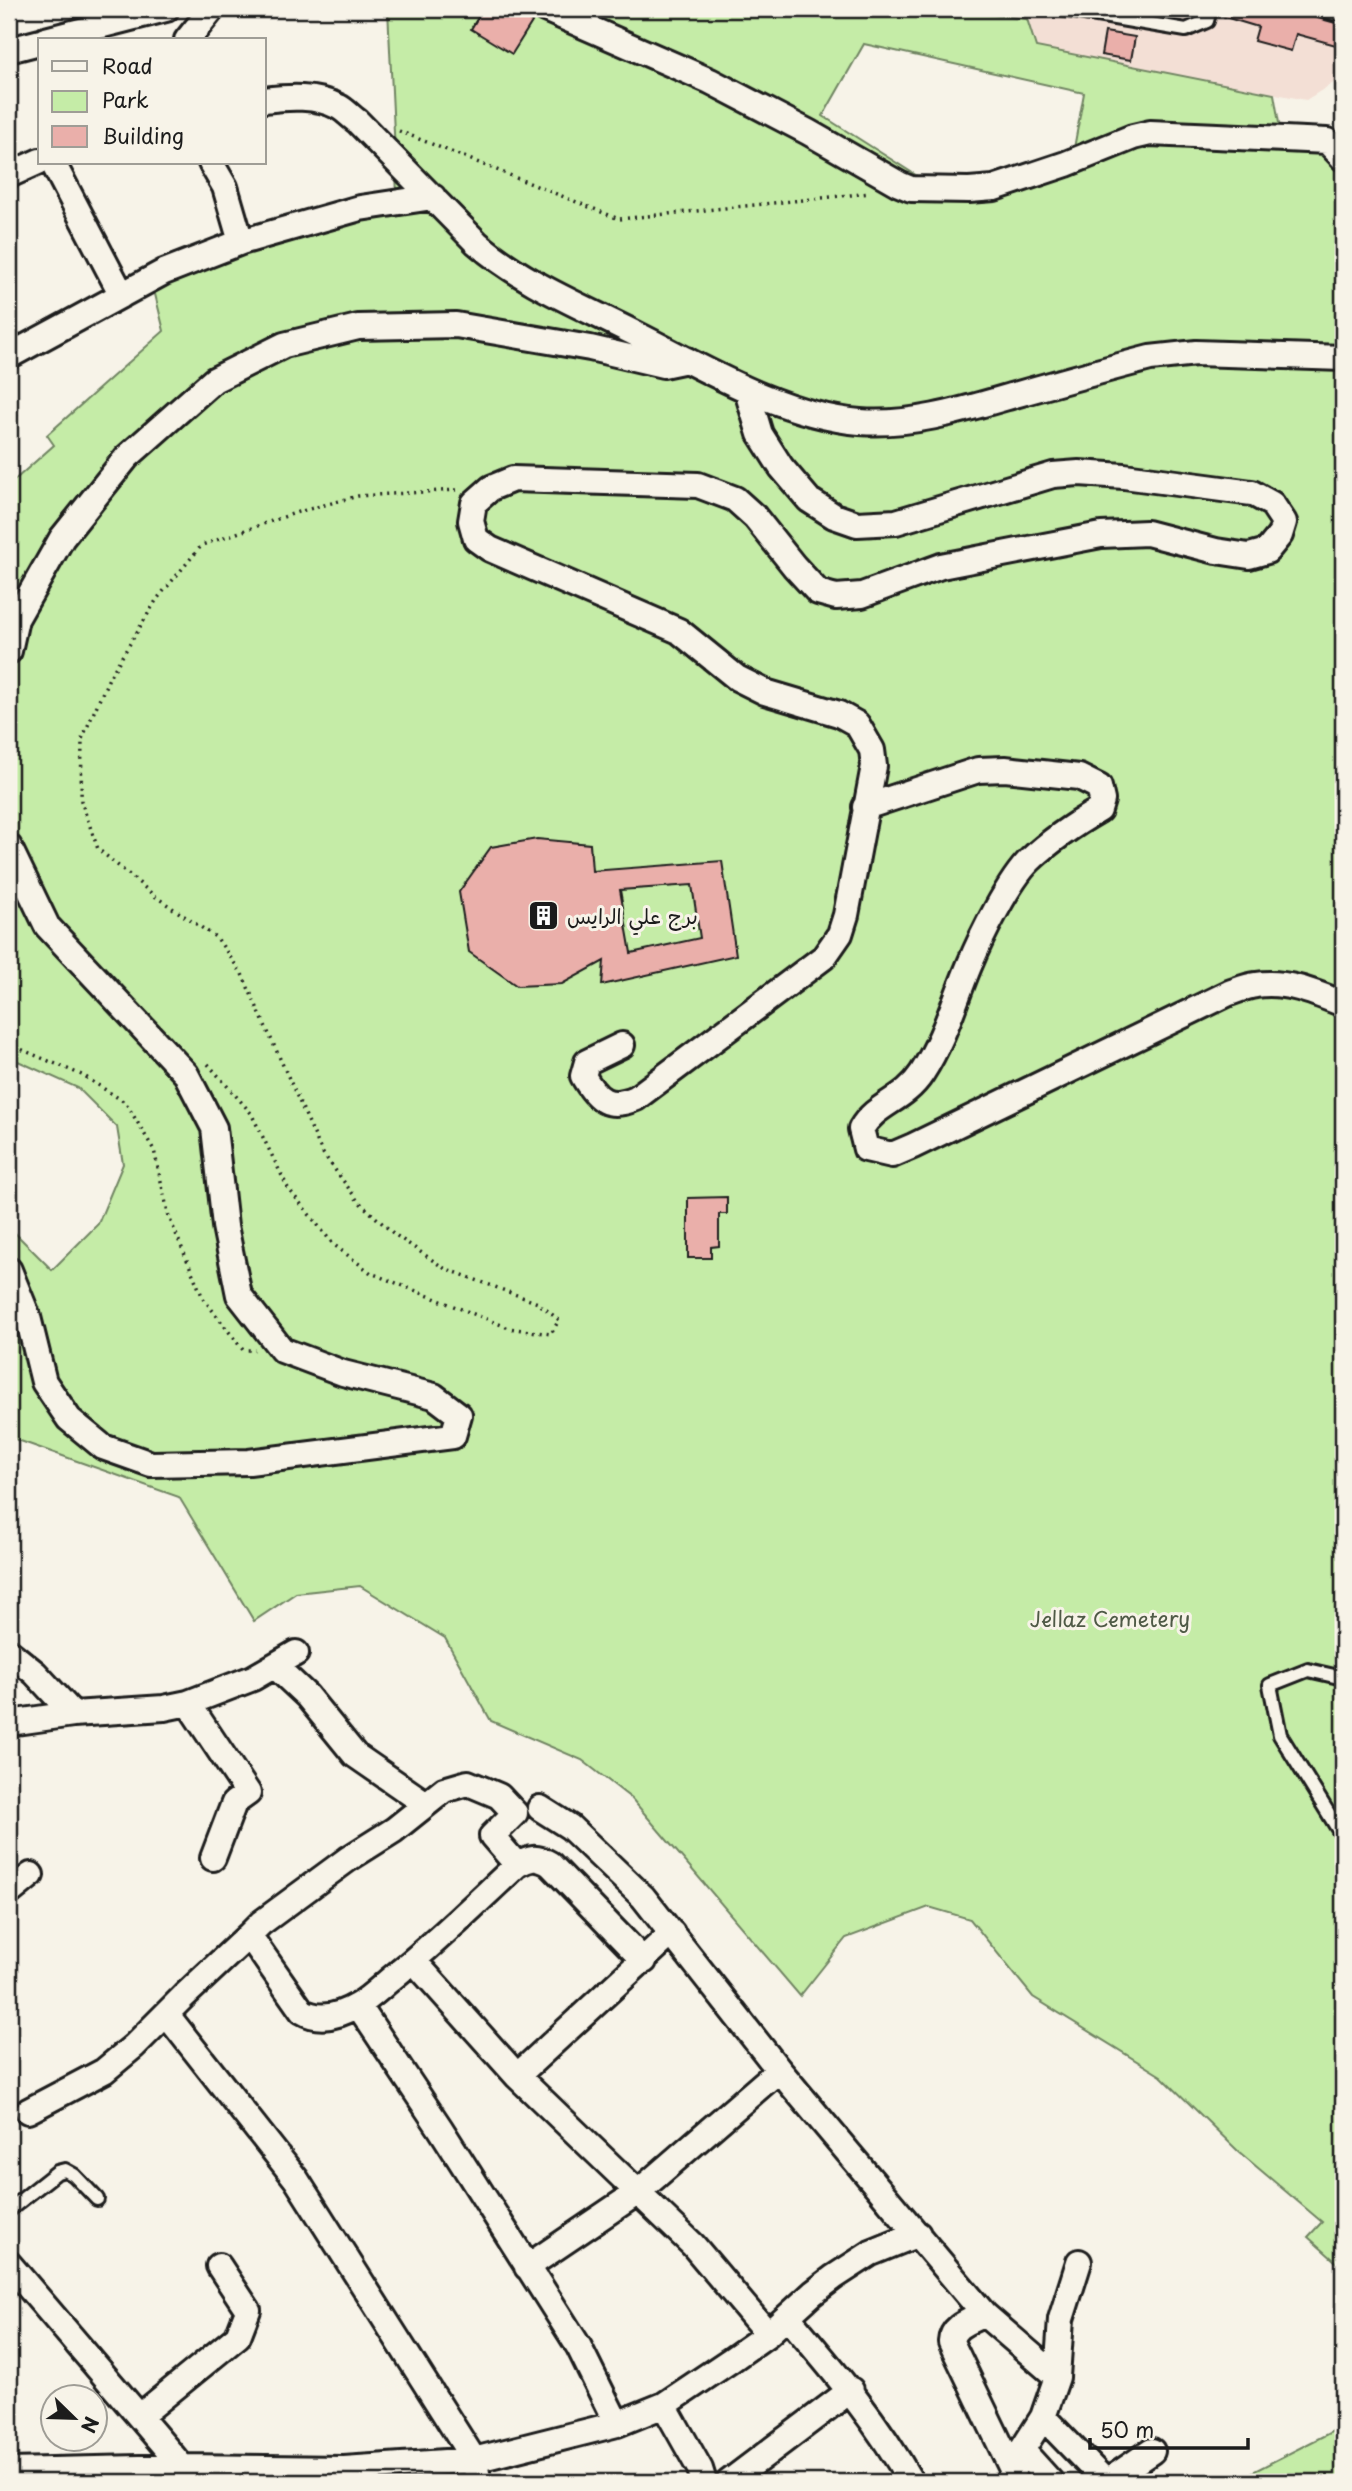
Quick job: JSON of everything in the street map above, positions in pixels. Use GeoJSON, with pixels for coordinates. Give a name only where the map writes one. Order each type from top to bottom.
{"type":"FeatureCollection","features":[{"type":"Feature","properties":{"kind":"street"},"geometry":{"type":"LineString","coordinates":[[55,38],[166,9]]}},
{"type":"Feature","properties":{"kind":"street"},"geometry":{"type":"LineString","coordinates":[[189,38],[212,9]]}},
{"type":"Feature","properties":{"kind":"street"},"geometry":{"type":"LineString","coordinates":[[545,9],[710,81],[911,189],[994,188],[1150,133],[1338,147]]}},
{"type":"Feature","properties":{"kind":"street"},"geometry":{"type":"LineString","coordinates":[[9,50],[38,42]]}},
{"type":"Feature","properties":{"kind":"street"},"geometry":{"type":"LineString","coordinates":[[266,100],[313,99],[338,107],[357,121],[490,255],[536,284],[747,391],[833,418],[861,422],[925,418],[1177,353],[1343,358]]}},
{"type":"Feature","properties":{"kind":"street"},"geometry":{"type":"LineString","coordinates":[[11,169],[38,162]]}},
{"type":"Feature","properties":{"kind":"street"},"geometry":{"type":"LineString","coordinates":[[54,164],[122,295]]}},
{"type":"Feature","properties":{"kind":"street"},"geometry":{"type":"LineString","coordinates":[[212,164],[225,187],[241,242]]}},
{"type":"Feature","properties":{"kind":"street"},"geometry":{"type":"LineString","coordinates":[[9,356],[164,272],[241,242],[360,208],[433,197]]}},
{"type":"Feature","properties":{"kind":"street"},"geometry":{"type":"LineString","coordinates":[[9,651],[16,619],[62,538],[127,457],[214,380],[284,345],[358,327],[456,325],[590,348],[663,365],[687,360]]}},
{"type":"Feature","properties":{"kind":"street"},"geometry":{"type":"LineString","coordinates":[[622,1045],[587,1062],[583,1076],[592,1091],[604,1101],[620,1104],[636,1098],[824,957],[840,934],[846,915],[874,766],[872,750],[857,724],[839,713],[765,692],[737,678],[679,631],[490,549],[476,540],[471,521],[474,503],[491,488],[513,479],[698,485],[735,499],[755,517],[818,592],[836,597],[862,595],[941,566],[1101,535],[1147,533],[1216,551],[1249,556],[1267,551],[1280,535],[1284,522],[1272,504],[1252,493],[1181,482],[1079,473],[1053,475],[896,522],[857,524],[834,516],[809,500],[781,467],[760,434],[747,391]]}},
{"type":"Feature","properties":{"kind":"street"},"geometry":{"type":"LineString","coordinates":[[865,807],[978,770],[1005,769],[1079,777],[1098,788],[1102,800],[1099,810],[1072,826],[1028,861],[1013,883],[970,963],[938,1045],[922,1074],[908,1091],[868,1116],[861,1129],[866,1149],[892,1155],[913,1146],[1229,993],[1257,985],[1287,986],[1313,992],[1343,1004]]}},
{"type":"Feature","properties":{"kind":"street"},"geometry":{"type":"LineString","coordinates":[[9,847],[47,926],[186,1074],[214,1128],[225,1226],[239,1295],[282,1350],[343,1373],[433,1396],[459,1415],[453,1436],[249,1462],[151,1464],[103,1447],[69,1419],[44,1381],[28,1317],[9,1270]]}},
{"type":"Feature","properties":{"kind":"street"},"geometry":{"type":"LineString","coordinates":[[9,1652],[34,1673],[73,1714]]}},
{"type":"Feature","properties":{"kind":"street"},"geometry":{"type":"LineString","coordinates":[[9,1723],[73,1714],[164,1708],[188,1703],[253,1678],[296,1653]]}},
{"type":"Feature","properties":{"kind":"street"},"geometry":{"type":"LineString","coordinates":[[275,1666],[307,1696],[355,1755],[426,1804]]}},
{"type":"Feature","properties":{"kind":"street"},"geometry":{"type":"LineString","coordinates":[[188,1703],[248,1793],[234,1803],[214,1858]]}},
{"type":"Feature","properties":{"kind":"street"},"geometry":{"type":"LineString","coordinates":[[28,2111],[104,2071],[167,2015],[261,1923],[348,1859],[394,1830],[444,1790],[468,1783],[499,1796],[515,1813],[492,1836],[517,1865]]}},
{"type":"Feature","properties":{"kind":"street"},"geometry":{"type":"LineString","coordinates":[[540,1808],[570,1827],[643,1898],[779,2070],[984,2314],[1056,2377]]}},
{"type":"Feature","properties":{"kind":"street"},"geometry":{"type":"LineString","coordinates":[[249,1936],[302,2011],[321,2018],[334,2015],[358,2005],[414,1961],[517,1865],[530,1858],[540,1858],[550,1864],[644,1961]]}},
{"type":"Feature","properties":{"kind":"street"},"geometry":{"type":"LineString","coordinates":[[9,1893],[31,1875]]}},
{"type":"Feature","properties":{"kind":"street"},"geometry":{"type":"LineString","coordinates":[[517,2076],[672,1933]]}},
{"type":"Feature","properties":{"kind":"street"},"geometry":{"type":"LineString","coordinates":[[414,1961],[517,2076],[693,2245],[768,2334]]}},
{"type":"Feature","properties":{"kind":"street"},"geometry":{"type":"LineString","coordinates":[[358,2005],[440,2128],[579,2347],[617,2424]]}},
{"type":"Feature","properties":{"kind":"street"},"geometry":{"type":"LineString","coordinates":[[167,2015],[296,2179],[477,2471]]}},
{"type":"Feature","properties":{"kind":"street"},"geometry":{"type":"LineString","coordinates":[[527,2267],[638,2192],[779,2070]]}},
{"type":"Feature","properties":{"kind":"street"},"geometry":{"type":"LineString","coordinates":[[9,2471],[189,2474],[344,2469],[477,2471],[617,2424],[664,2405],[768,2334],[834,2277],[871,2253],[918,2234]]}},
{"type":"Feature","properties":{"kind":"street"},"geometry":{"type":"LineString","coordinates":[[1014,2467],[1042,2417],[1056,2377],[1061,2319],[1079,2262]]}},
{"type":"Feature","properties":{"kind":"street"},"geometry":{"type":"LineString","coordinates":[[9,2264],[189,2474]]}},
{"type":"Feature","properties":{"kind":"street"},"geometry":{"type":"LineString","coordinates":[[140,2416],[238,2336],[248,2310],[219,2266]]}},
{"type":"Feature","properties":{"kind":"street"},"geometry":{"type":"LineString","coordinates":[[984,2314],[957,2328],[951,2336],[951,2342],[1014,2467],[1051,2482]]}},
{"type":"Feature","properties":{"kind":"street"},"geometry":{"type":"LineString","coordinates":[[788,2317],[851,2390],[889,2444],[911,2482]]}},
{"type":"Feature","properties":{"kind":"street"},"geometry":{"type":"LineString","coordinates":[[729,2482],[851,2390]]}},
{"type":"Feature","properties":{"kind":"street"},"geometry":{"type":"LineString","coordinates":[[664,2405],[700,2469],[704,2482]]}},
{"type":"Feature","properties":{"kind":"street"},"geometry":{"type":"LineString","coordinates":[[1042,2417],[1104,2480],[1111,2479],[1152,2451]]}},
{"type":"Feature","properties":{"kind":"lane"},"geometry":{"type":"LineString","coordinates":[[1061,9],[1186,30],[1207,21],[1210,9]]}},
{"type":"Feature","properties":{"kind":"lane"},"geometry":{"type":"LineString","coordinates":[[1318,9],[1334,13]]}},
{"type":"Feature","properties":{"kind":"lane"},"geometry":{"type":"LineString","coordinates":[[1343,1678],[1308,1670],[1270,1685],[1280,1735],[1343,1837]]}},
{"type":"Feature","properties":{"kind":"lane"},"geometry":{"type":"LineString","coordinates":[[9,2210],[57,2172],[65,2170],[74,2175],[97,2199]]}},
{"type":"Feature","properties":{"kind":"path"},"geometry":{"type":"LineString","coordinates":[[390,127],[619,219],[870,193]]}},
{"type":"Feature","properties":{"kind":"path"},"geometry":{"type":"LineString","coordinates":[[9,397],[19,413],[9,421]]}},
{"type":"Feature","properties":{"kind":"path"},"geometry":{"type":"LineString","coordinates":[[207,1063],[251,1113],[288,1188],[333,1244],[371,1273],[509,1328],[551,1334],[559,1320],[538,1303],[444,1268],[394,1234],[358,1201],[322,1152],[242,974],[217,938],[156,897],[97,849],[81,801],[82,739],[108,678],[157,599],[202,545],[298,512],[359,496],[491,488]]}},
{"type":"Feature","properties":{"kind":"path"},"geometry":{"type":"LineString","coordinates":[[9,1044],[84,1076],[126,1103],[154,1150],[169,1217],[203,1298],[243,1350],[282,1350]]}},
{"type":"Feature","properties":{"kind":"shaded area"},"geometry":{"type":"Polygon","coordinates":[[[947,9],[1343,9],[1343,77],[1306,100],[1036,47],[1027,19],[947,9]]]}},
{"type":"Feature","properties":{"kind":"green space","name":"Jellaz Cemetery"},"geometry":{"type":"Polygon","coordinates":[[[388,9],[947,9],[1027,19],[1036,47],[1274,94],[1280,129],[1343,141],[1343,2268],[1308,2237],[1322,2222],[1238,2151],[1161,2076],[1033,1997],[970,1919],[929,1907],[846,1938],[800,1996],[632,1799],[582,1760],[491,1721],[445,1638],[360,1586],[296,1593],[254,1621],[179,1497],[9,1437],[9,1227],[52,1270],[98,1224],[123,1164],[117,1127],[78,1088],[9,1057],[9,485],[54,445],[47,435],[164,331],[154,290],[243,253],[363,221],[398,215],[388,9]],[[864,44],[823,116],[919,177],[990,181],[1073,154],[1084,93],[864,44]]]}},
{"type":"Feature","properties":{"kind":"green space"},"geometry":{"type":"Polygon","coordinates":[[[1343,2426],[1343,2482],[1233,2482],[1343,2426]]]}},
{"type":"Feature","properties":{"kind":"building"},"geometry":{"type":"Polygon","coordinates":[[[483,9],[509,9],[532,22],[512,54],[471,29],[483,9]]]}},
{"type":"Feature","properties":{"kind":"building"},"geometry":{"type":"Polygon","coordinates":[[[1219,9],[1285,9],[1343,25],[1343,47],[1296,34],[1291,51],[1254,41],[1258,27],[1218,15],[1219,9]]]}},
{"type":"Feature","properties":{"kind":"building"},"geometry":{"type":"Polygon","coordinates":[[[1105,32],[1135,37],[1131,60],[1101,55],[1105,32]]]}},
{"type":"Feature","properties":{"kind":"building","name":"برج علي الرايس"},"geometry":{"type":"Polygon","coordinates":[[[537,839],[590,844],[592,871],[722,861],[736,955],[602,985],[604,961],[562,984],[517,986],[469,952],[459,892],[491,847],[537,839]],[[692,885],[620,890],[631,953],[700,938],[692,885]]]}},
{"type":"Feature","properties":{"kind":"building"},"geometry":{"type":"Polygon","coordinates":[[[727,1197],[727,1214],[719,1214],[719,1246],[711,1247],[711,1258],[688,1258],[688,1198],[727,1197]]]}},
{"type":"Feature","properties":{"kind":"place","name":"برج علي الرايس"},"geometry":{"type":"Point","coordinates":[544,915]}}]}
